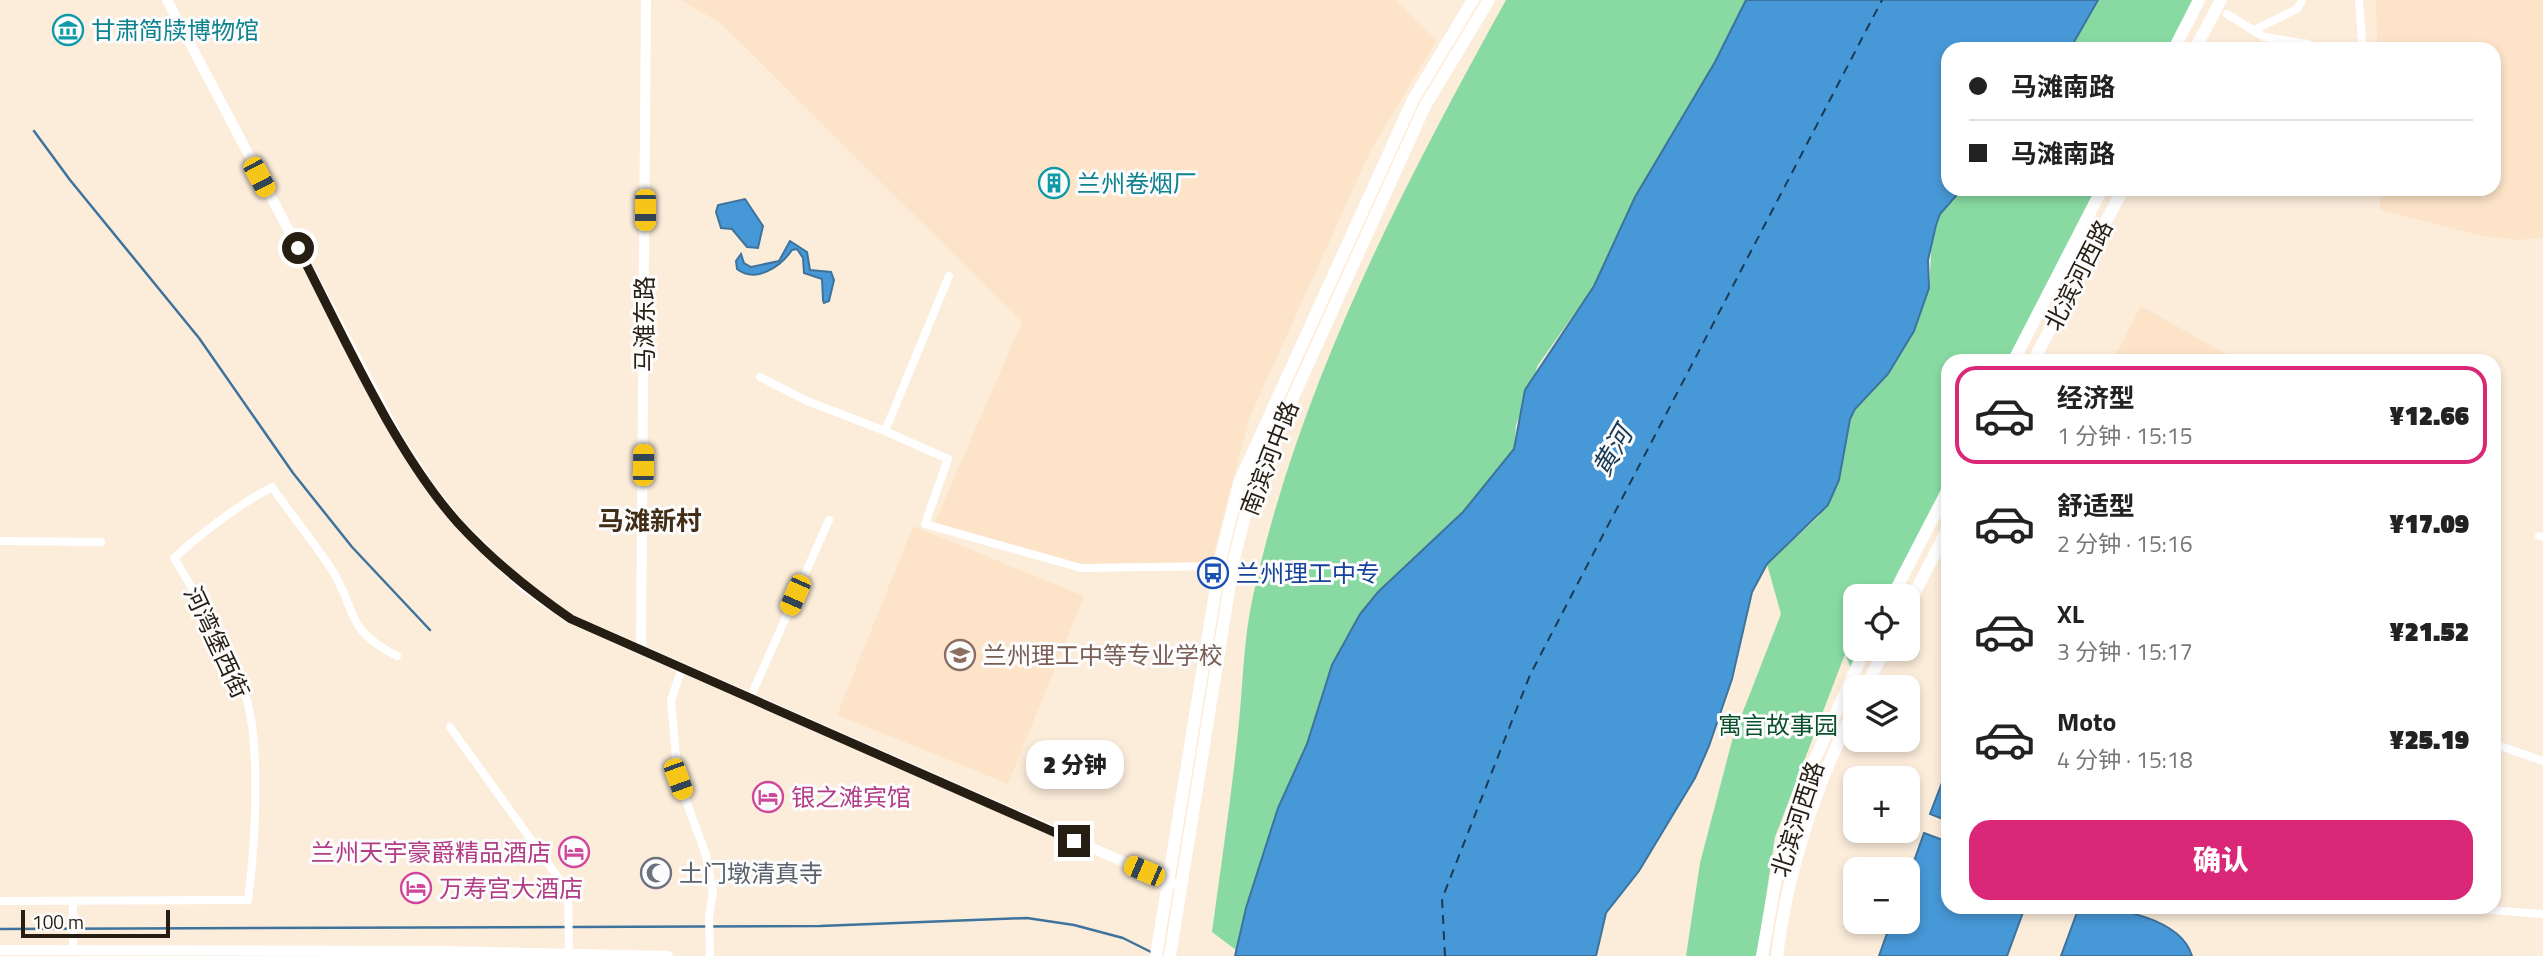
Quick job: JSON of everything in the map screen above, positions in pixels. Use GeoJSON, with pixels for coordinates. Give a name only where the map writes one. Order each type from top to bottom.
{"type":"FeatureCollection","features":[{"type":"Feature","properties":{"kind":"main road"},"geometry":{"type":"LineString","coordinates":[[167,0],[399,439],[432,490],[458,523],[524,587],[571,619],[1183,887]]}},
{"type":"Feature","properties":{"kind":"main road","name":"马滩东路"},"geometry":{"type":"LineString","coordinates":[[641,648],[646,0]]}},
{"type":"Feature","properties":{"kind":"main road","name":"南滨河中路"},"geometry":{"type":"LineString","coordinates":[[1156,956],[1219,566],[1239,483],[1413,100],[1473,0]]}},
{"type":"Feature","properties":{"kind":"main road","name":"南滨河中路"},"geometry":{"type":"LineString","coordinates":[[1170,956],[1234,559],[1252,488],[1425,106],[1489,0]]}},
{"type":"Feature","properties":{"kind":"main road"},"geometry":{"type":"LineString","coordinates":[[2178,42],[2199,0]]}},
{"type":"Feature","properties":{"kind":"main road"},"geometry":{"type":"LineString","coordinates":[[2199,42],[2221,0]]}},
{"type":"Feature","properties":{"kind":"main road","name":"北滨河西路"},"geometry":{"type":"LineString","coordinates":[[2017,354],[2098,196]]}},
{"type":"Feature","properties":{"kind":"main road","name":"北滨河西路"},"geometry":{"type":"LineString","coordinates":[[2037,354],[2119,196]]}},
{"type":"Feature","properties":{"kind":"main road"},"geometry":{"type":"LineString","coordinates":[[1899,584],[1941,502]]}},
{"type":"Feature","properties":{"kind":"main road"},"geometry":{"type":"LineString","coordinates":[[1919,584],[1941,542]]}},
{"type":"Feature","properties":{"kind":"main road","name":"北滨河西路"},"geometry":{"type":"LineString","coordinates":[[1762,956],[1779,866],[1804,783],[1860,661]]}},
{"type":"Feature","properties":{"kind":"main road","name":"北滨河西路"},"geometry":{"type":"LineString","coordinates":[[1777,956],[1780,929],[1809,819],[1843,737]]}},
{"type":"Feature","properties":{"kind":"street"},"geometry":{"type":"LineString","coordinates":[[2254,30],[2297,9],[2302,0]]}},
{"type":"Feature","properties":{"kind":"street"},"geometry":{"type":"LineString","coordinates":[[2359,0],[2362,42]]}},
{"type":"Feature","properties":{"kind":"street"},"geometry":{"type":"LineString","coordinates":[[2227,14],[2264,37],[2295,42]]}},
{"type":"Feature","properties":{"kind":"street"},"geometry":{"type":"LineString","coordinates":[[885,431],[949,276]]}},
{"type":"Feature","properties":{"kind":"street"},"geometry":{"type":"LineString","coordinates":[[761,377],[807,401],[948,459],[925,524],[1081,568],[1219,566]]}},
{"type":"Feature","properties":{"kind":"street","name":"河湾堡西街"},"geometry":{"type":"LineString","coordinates":[[0,901],[248,900],[255,846],[251,731],[245,693],[208,613],[174,558],[212,523],[272,487],[332,570],[353,621],[376,645],[397,656]]}},
{"type":"Feature","properties":{"kind":"street"},"geometry":{"type":"LineString","coordinates":[[751,696],[829,520]]}},
{"type":"Feature","properties":{"kind":"street"},"geometry":{"type":"LineString","coordinates":[[0,541],[101,542]]}},
{"type":"Feature","properties":{"kind":"street"},"geometry":{"type":"LineString","coordinates":[[682,668],[671,700],[678,779],[706,855],[713,892],[709,917],[710,956]]}},
{"type":"Feature","properties":{"kind":"street"},"geometry":{"type":"LineString","coordinates":[[450,727],[568,891],[569,953]]}},
{"type":"Feature","properties":{"kind":"street"},"geometry":{"type":"LineString","coordinates":[[2501,746],[2543,761]]}},
{"type":"Feature","properties":{"kind":"street"},"geometry":{"type":"LineString","coordinates":[[74,901],[74,951]]}},
{"type":"Feature","properties":{"kind":"street"},"geometry":{"type":"LineString","coordinates":[[2501,911],[2543,914]]}},
{"type":"Feature","properties":{"kind":"street"},"geometry":{"type":"LineString","coordinates":[[0,950],[569,953],[668,956]]}},
{"type":"Feature","properties":{"kind":"shaded area"},"geometry":{"type":"Polygon","coordinates":[[[681,0],[1396,0],[1436,41],[1369,154],[1249,419],[1211,565],[1085,566],[934,524],[1022,322],[720,23],[681,0]]]}},
{"type":"Feature","properties":{"kind":"shaded area"},"geometry":{"type":"Polygon","coordinates":[[[2376,0],[2543,0],[2543,238],[2517,240],[2482,236],[2380,210],[2380,196],[2501,196],[2501,42],[2377,42],[2376,0]]]}},
{"type":"Feature","properties":{"kind":"shaded area"},"geometry":{"type":"Polygon","coordinates":[[[2141,306],[2228,354],[2116,354],[2141,306]]]}},
{"type":"Feature","properties":{"kind":"shaded area","name":"兰州理工中等专业学校"},"geometry":{"type":"Polygon","coordinates":[[[913,526],[1084,596],[1008,784],[837,715],[913,526]]]}},
{"type":"Feature","properties":{"kind":"green space"},"geometry":{"type":"Polygon","coordinates":[[[1506,0],[1746,0],[1715,62],[1635,197],[1594,286],[1538,365],[1516,425],[1514,449],[1464,512],[1378,592],[1360,614],[1332,665],[1307,744],[1278,808],[1236,950],[1212,932],[1240,715],[1247,630],[1273,517],[1326,364],[1358,289],[1429,143],[1506,0]]]}},
{"type":"Feature","properties":{"kind":"green space"},"geometry":{"type":"Polygon","coordinates":[[[2098,0],[2199,0],[2178,42],[2074,42],[2098,0]]]}},
{"type":"Feature","properties":{"kind":"green space","name":"寓言故事园"},"geometry":{"type":"Polygon","coordinates":[[[1956,196],[2098,196],[2017,354],[1941,354],[1941,502],[1899,584],[1843,584],[1843,659],[1775,837],[1757,956],[1686,956],[1700,863],[1733,737],[1781,614],[1767,564],[1819,516],[1839,480],[1850,419],[1855,409],[1888,374],[1914,331],[1929,288],[1932,237],[1940,214],[1956,196]]]}},
{"type":"Feature","properties":{"kind":"green space"},"geometry":{"type":"Polygon","coordinates":[[[1848,661],[1859,661],[1853,673],[1848,661]]]}},
{"type":"Feature","properties":{"kind":"water","name":"黄河"},"geometry":{"type":"Polygon","coordinates":[[[1746,0],[2098,0],[2074,42],[1941,42],[1941,196],[1956,196],[1940,214],[1936,225],[1928,260],[1929,288],[1914,331],[1888,374],[1855,409],[1850,419],[1839,480],[1828,505],[1767,564],[1752,592],[1732,679],[1709,746],[1695,778],[1639,871],[1606,913],[1596,956],[1235,956],[1246,908],[1278,808],[1307,744],[1332,665],[1360,614],[1378,592],[1463,512],[1514,449],[1525,390],[1594,286],[1635,197],[1715,62],[1746,0]]]}},
{"type":"Feature","properties":{"kind":"water"},"geometry":{"type":"Polygon","coordinates":[[[745,199],[763,226],[758,248],[747,247],[732,229],[721,228],[716,212],[718,205],[745,199]]]}},
{"type":"Feature","properties":{"kind":"water"},"geometry":{"type":"Polygon","coordinates":[[[790,241],[807,252],[810,270],[831,272],[834,280],[829,301],[824,303],[823,300],[822,279],[804,273],[803,258],[797,249],[792,250],[775,267],[760,274],[752,275],[737,269],[736,261],[741,254],[744,263],[751,267],[779,261],[790,241]]]}},
{"type":"Feature","properties":{"kind":"water"},"geometry":{"type":"Polygon","coordinates":[[[1941,785],[1941,818],[1930,814],[1941,785]]]}},
{"type":"Feature","properties":{"kind":"water"},"geometry":{"type":"Polygon","coordinates":[[[1924,833],[1941,839],[1941,914],[2022,914],[2007,956],[1879,956],[1887,934],[1920,934],[1920,857],[1915,857],[1924,833]]]}},
{"type":"Feature","properties":{"kind":"water"},"geometry":{"type":"Polygon","coordinates":[[[2076,914],[2134,914],[2175,932],[2192,956],[2061,956],[2076,914]]]}},
{"type":"Feature","properties":{"kind":"waterway"},"geometry":{"type":"LineString","coordinates":[[34,131],[70,180],[199,338],[293,473],[352,547],[430,630]]}},
{"type":"Feature","properties":{"kind":"waterway"},"geometry":{"type":"LineString","coordinates":[[0,929],[820,926],[1027,918],[1074,925],[1123,938],[1153,953]]}},
{"type":"Feature","properties":{"kind":"ferry route"},"geometry":{"type":"LineString","coordinates":[[1445,956],[1442,899],[1530,675],[1882,0]]}},
{"type":"Feature","properties":{"kind":"place","name":"甘肃简牍博物馆"},"geometry":{"type":"Point","coordinates":[68,30]}},
{"type":"Feature","properties":{"kind":"place","name":"兰州卷烟厂"},"geometry":{"type":"Point","coordinates":[1054,183]}},
{"type":"Feature","properties":{"kind":"place","name":"兰州理工中专"},"geometry":{"type":"Point","coordinates":[1213,573]}},
{"type":"Feature","properties":{"kind":"place","name":"兰州理工中等专业学校"},"geometry":{"type":"Point","coordinates":[960,655]}},
{"type":"Feature","properties":{"kind":"place","name":"银之滩宾馆"},"geometry":{"type":"Point","coordinates":[768,797]}},
{"type":"Feature","properties":{"kind":"place","name":"兰州天宇豪爵精品酒店"},"geometry":{"type":"Point","coordinates":[574,852]}},
{"type":"Feature","properties":{"kind":"place","name":"土门墩清真寺"},"geometry":{"type":"Point","coordinates":[656,873]}},
{"type":"Feature","properties":{"kind":"place","name":"万寿宫大酒店"},"geometry":{"type":"Point","coordinates":[416,888]}},
{"type":"Feature","properties":{"kind":"district","name":"马滩新村"},"geometry":{"type":"Point","coordinates":[650,520]}},
{"type":"Feature","properties":{"kind":"route"},"geometry":{"type":"LineString","coordinates":[[298,248],[399,439],[432,490],[458,523],[524,587],[571,619],[751,696],[1074,841]]}}]}
